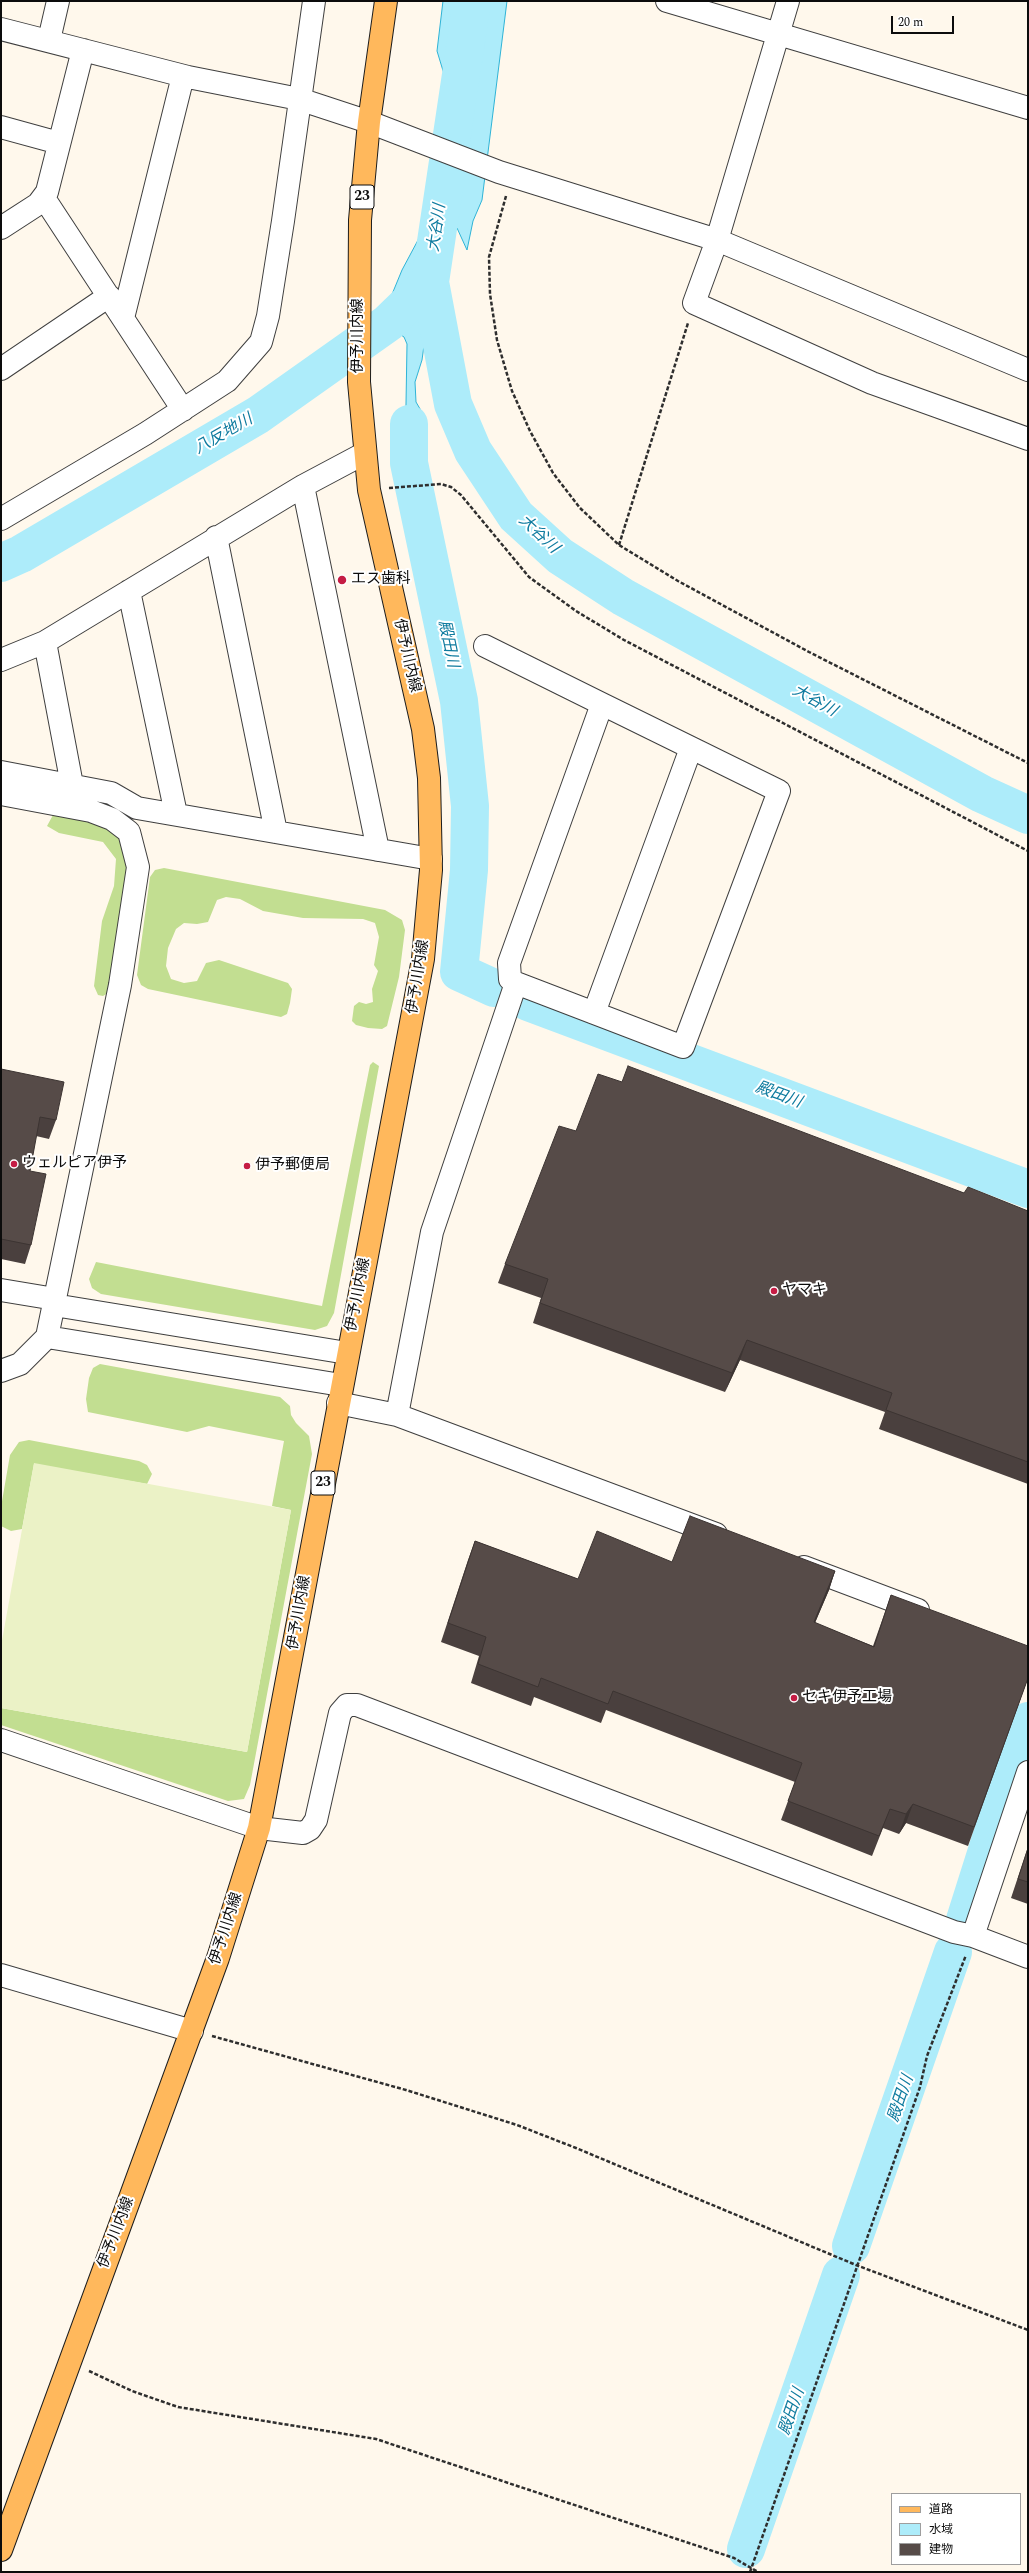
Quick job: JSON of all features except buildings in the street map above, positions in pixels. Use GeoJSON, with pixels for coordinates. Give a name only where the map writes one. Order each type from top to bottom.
{"type":"FeatureCollection","features":[{"type":"Feature","properties":{"kind":"main road","name":"伊予川内線"},"geometry":{"type":"LineString","coordinates":[[1,2550],[221,1950],[259,1828],[347,1353],[416,1001],[428,911],[431,859],[429,778],[423,729],[369,490],[359,382],[358,272],[360,220],[369,122],[386,1]]}},
{"type":"Feature","properties":{"kind":"street"},"geometry":{"type":"LineString","coordinates":[[49,40],[58,1]]}},
{"type":"Feature","properties":{"kind":"street"},"geometry":{"type":"LineString","coordinates":[[1,519],[183,410],[227,381],[261,342],[268,316],[284,221],[299,99],[314,1]]}},
{"type":"Feature","properties":{"kind":"street"},"geometry":{"type":"LineString","coordinates":[[667,1],[1028,108]]}},
{"type":"Feature","properties":{"kind":"street"},"geometry":{"type":"LineString","coordinates":[[788,1],[716,240],[694,303],[872,383],[1028,439]]}},
{"type":"Feature","properties":{"kind":"street"},"geometry":{"type":"LineString","coordinates":[[1,29],[49,40],[183,76],[299,99],[369,122],[396,134],[505,174],[716,240],[1028,370]]}},
{"type":"Feature","properties":{"kind":"street"},"geometry":{"type":"LineString","coordinates":[[1,228],[44,198],[83,50]]}},
{"type":"Feature","properties":{"kind":"street"},"geometry":{"type":"LineString","coordinates":[[123,318],[183,76]]}},
{"type":"Feature","properties":{"kind":"street"},"geometry":{"type":"LineString","coordinates":[[1,127],[59,144]]}},
{"type":"Feature","properties":{"kind":"street"},"geometry":{"type":"LineString","coordinates":[[44,198],[183,410]]}},
{"type":"Feature","properties":{"kind":"street"},"geometry":{"type":"LineString","coordinates":[[1,369],[109,296]]}},
{"type":"Feature","properties":{"kind":"street"},"geometry":{"type":"LineString","coordinates":[[1,660],[45,642],[216,537],[303,486],[365,453]]}},
{"type":"Feature","properties":{"kind":"street"},"geometry":{"type":"LineString","coordinates":[[303,486],[378,850]]}},
{"type":"Feature","properties":{"kind":"street"},"geometry":{"type":"LineString","coordinates":[[216,537],[276,832]]}},
{"type":"Feature","properties":{"kind":"street"},"geometry":{"type":"LineString","coordinates":[[129,591],[176,814]]}},
{"type":"Feature","properties":{"kind":"street"},"geometry":{"type":"LineString","coordinates":[[45,642],[72,785]]}},
{"type":"Feature","properties":{"kind":"street"},"geometry":{"type":"LineString","coordinates":[[485,646],[779,791],[682,1047],[516,983],[510,979],[509,963],[602,704]]}},
{"type":"Feature","properties":{"kind":"street"},"geometry":{"type":"LineString","coordinates":[[594,1013],[691,748]]}},
{"type":"Feature","properties":{"kind":"street"},"geometry":{"type":"LineString","coordinates":[[1,772],[111,793],[138,808],[431,859]]}},
{"type":"Feature","properties":{"kind":"street"},"geometry":{"type":"LineString","coordinates":[[1,794],[91,811],[112,819],[129,832],[138,867],[120,985],[47,1337],[20,1364],[1,1371]]}},
{"type":"Feature","properties":{"kind":"street"},"geometry":{"type":"LineString","coordinates":[[397,1415],[432,1232],[516,983]]}},
{"type":"Feature","properties":{"kind":"street"},"geometry":{"type":"LineString","coordinates":[[1,1290],[54,1302],[347,1353]]}},
{"type":"Feature","properties":{"kind":"street"},"geometry":{"type":"LineString","coordinates":[[47,1337],[340,1394],[739,1543]]}},
{"type":"Feature","properties":{"kind":"street"},"geometry":{"type":"LineString","coordinates":[[783,1559],[939,1618]]}},
{"type":"Feature","properties":{"kind":"street"},"geometry":{"type":"LineString","coordinates":[[1,1740],[259,1828],[296,1833],[310,1829],[320,1807],[340,1713],[346,1705],[357,1705],[954,1932],[973,1936],[1028,1957]]}},
{"type":"Feature","properties":{"kind":"street"},"geometry":{"type":"LineString","coordinates":[[973,1936],[1028,1772]]}},
{"type":"Feature","properties":{"kind":"street"},"geometry":{"type":"LineString","coordinates":[[1,1974],[192,2031]]}},
{"type":"Feature","properties":{"kind":"path"},"geometry":{"type":"LineString","coordinates":[[505,174],[489,257],[490,294],[497,340],[512,391],[530,431],[553,473],[580,508],[619,545],[678,581],[809,652],[1028,763]]}},
{"type":"Feature","properties":{"kind":"path"},"geometry":{"type":"LineString","coordinates":[[619,545],[694,303]]}},
{"type":"Feature","properties":{"kind":"path"},"geometry":{"type":"LineString","coordinates":[[369,490],[441,484],[451,487],[461,495],[529,577],[576,611],[624,640],[1028,851]]}},
{"type":"Feature","properties":{"kind":"path"},"geometry":{"type":"LineString","coordinates":[[750,2572],[856,2265],[920,2087],[927,2056],[973,1936]]}},
{"type":"Feature","properties":{"kind":"path"},"geometry":{"type":"LineString","coordinates":[[192,2031],[414,2092],[516,2125],[856,2265],[1028,2330]]}},
{"type":"Feature","properties":{"kind":"path"},"geometry":{"type":"LineString","coordinates":[[69,2362],[132,2391],[178,2407],[376,2439],[734,2558],[758,2572]]}},
{"type":"Feature","properties":{"kind":"green space"},"geometry":{"type":"Polygon","coordinates":[[[60,814],[97,822],[121,837],[129,871],[108,993],[103,996],[98,995],[94,986],[102,921],[114,886],[116,859],[103,842],[59,833],[47,826],[53,815],[60,814]]]}},
{"type":"Feature","properties":{"kind":"green space"},"geometry":{"type":"Polygon","coordinates":[[[164,868],[385,910],[402,920],[405,930],[399,977],[387,1026],[382,1029],[368,1028],[356,1025],[352,1021],[354,1006],[359,1002],[366,1004],[373,1002],[372,989],[378,971],[374,965],[379,937],[375,923],[363,919],[303,918],[263,911],[240,899],[226,897],[217,900],[208,922],[197,924],[184,923],[176,929],[168,948],[166,966],[171,979],[184,983],[197,981],[206,963],[219,960],[288,983],[292,989],[290,1003],[287,1014],[281,1017],[148,989],[141,985],[137,975],[150,877],[155,870],[164,868]]]}},
{"type":"Feature","properties":{"kind":"green space"},"geometry":{"type":"Polygon","coordinates":[[[373,1062],[379,1066],[334,1313],[327,1326],[315,1330],[101,1294],[92,1288],[89,1279],[96,1262],[322,1306],[370,1065],[373,1062]]]}},
{"type":"Feature","properties":{"kind":"green space"},"geometry":{"type":"Polygon","coordinates":[[[100,1364],[280,1397],[290,1406],[291,1415],[296,1423],[309,1436],[312,1454],[250,1785],[244,1799],[228,1801],[1,1725],[1,1708],[247,1752],[291,1510],[272,1506],[284,1441],[209,1426],[187,1432],[88,1412],[86,1399],[89,1378],[93,1368],[100,1364]]]}},
{"type":"Feature","properties":{"kind":"green space"},"geometry":{"type":"Polygon","coordinates":[[[29,1440],[139,1461],[147,1465],[152,1474],[147,1484],[34,1464],[22,1529],[11,1531],[1,1526],[1,1507],[10,1455],[19,1442],[29,1440]]]}},
{"type":"Feature","properties":{"kind":"green space"},"geometry":{"type":"Polygon","coordinates":[[[34,1463],[291,1510],[247,1752],[1,1708],[1,1646],[34,1463]]]}},
{"type":"Feature","properties":{"kind":"water"},"geometry":{"type":"Polygon","coordinates":[[[443,1],[507,1],[482,200],[473,221],[467,250],[457,228],[454,233],[449,254],[429,309],[422,360],[415,382],[416,402],[423,414],[425,426],[415,424],[414,456],[417,476],[406,477],[407,344],[404,337],[398,333],[389,334],[381,342],[381,321],[402,270],[433,212],[454,163],[457,141],[465,124],[465,102],[453,82],[444,74],[437,51],[443,1]]]}},
{"type":"Feature","properties":{"kind":"waterway","name":"大谷川"},"geometry":{"type":"LineString","coordinates":[[472,1],[430,282],[453,404],[473,451],[516,516],[560,556],[623,597],[982,794],[1028,815]]}},
{"type":"Feature","properties":{"kind":"waterway","name":"八反地川"},"geometry":{"type":"LineString","coordinates":[[1,563],[21,554],[258,415],[388,323],[419,293]]}},
{"type":"Feature","properties":{"kind":"waterway","name":"殿田川"},"geometry":{"type":"LineString","coordinates":[[409,424],[409,463],[459,701],[470,806],[469,870],[459,972],[494,988]]}},
{"type":"Feature","properties":{"kind":"waterway","name":"殿田川"},"geometry":{"type":"LineString","coordinates":[[528,1002],[1028,1189]]}},
{"type":"Feature","properties":{"kind":"waterway","name":"殿田川"},"geometry":{"type":"LineString","coordinates":[[965,1920],[1028,1721]]}},
{"type":"Feature","properties":{"kind":"waterway","name":"殿田川"},"geometry":{"type":"LineString","coordinates":[[851,2246],[953,1952]]}},
{"type":"Feature","properties":{"kind":"waterway","name":"殿田川"},"geometry":{"type":"LineString","coordinates":[[746,2549],[841,2275]]}},
{"type":"Feature","properties":{"kind":"place","name":"エス歯科"},"geometry":{"type":"Point","coordinates":[342,580]}},
{"type":"Feature","properties":{"kind":"place","name":"ウェルピア伊予"},"geometry":{"type":"Point","coordinates":[14,1164]}},
{"type":"Feature","properties":{"kind":"place","name":"伊予郵便局"},"geometry":{"type":"Point","coordinates":[247,1166]}},
{"type":"Feature","properties":{"kind":"place","name":"ヤマキ"},"geometry":{"type":"Point","coordinates":[774,1291]}},
{"type":"Feature","properties":{"kind":"place","name":"セキ伊予工場"},"geometry":{"type":"Point","coordinates":[794,1698]}}]}
